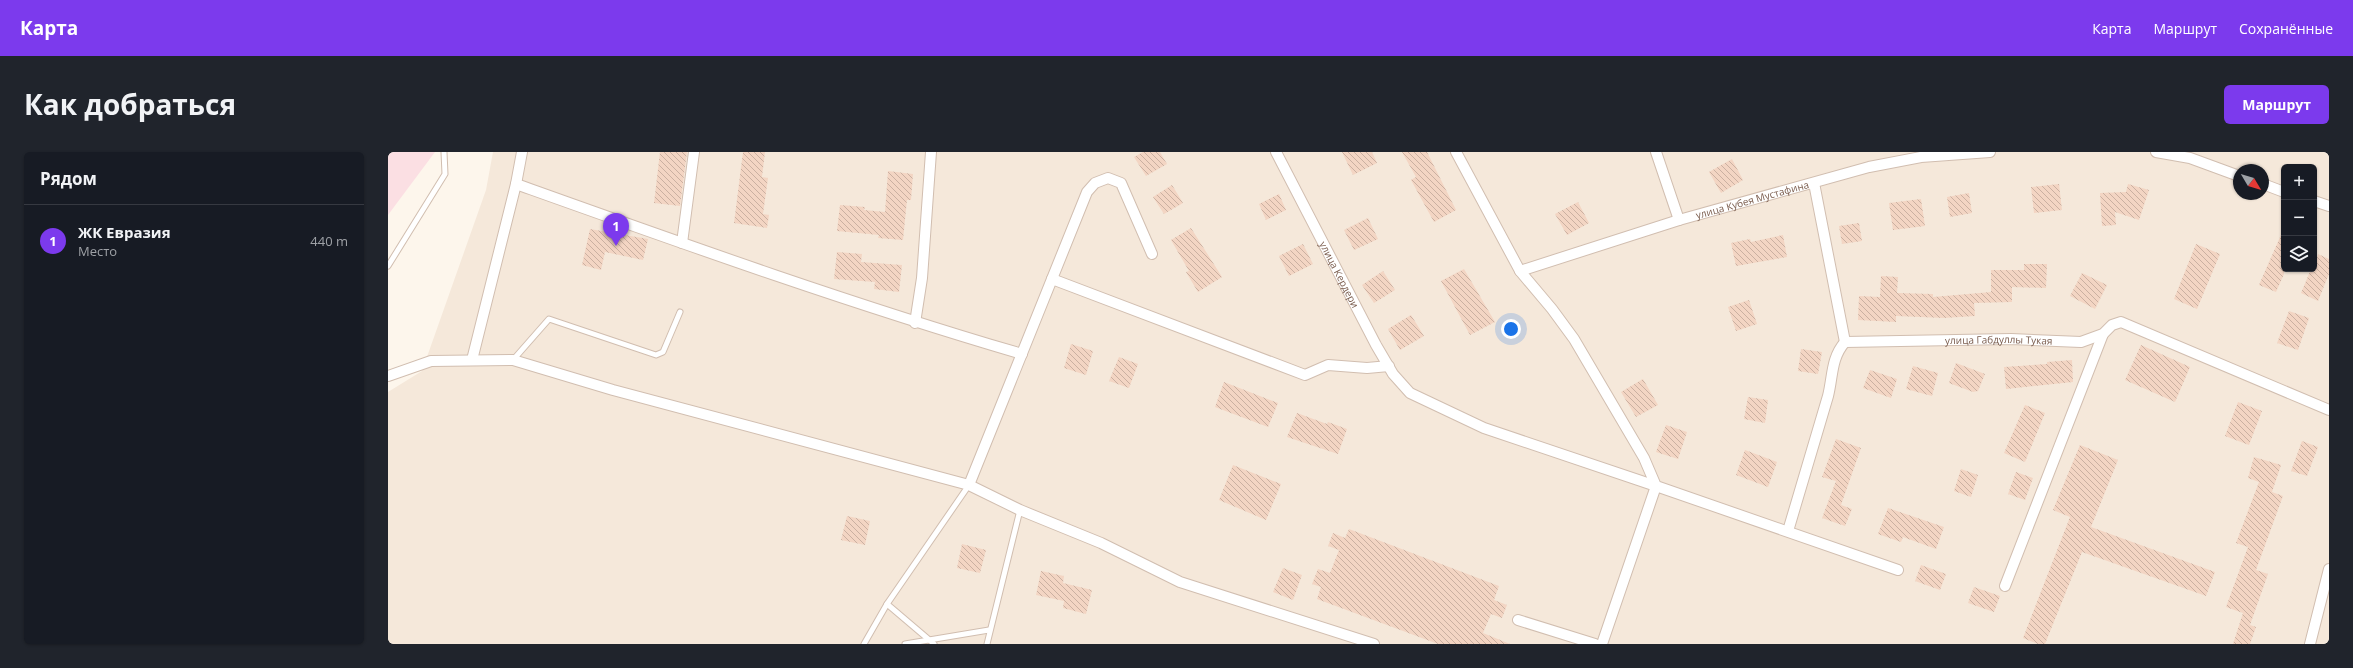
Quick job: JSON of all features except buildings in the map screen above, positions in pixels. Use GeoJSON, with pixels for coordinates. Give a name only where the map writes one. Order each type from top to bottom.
{"type":"FeatureCollection","features":[{"type":"Feature","properties":{"kind":"street"},"geometry":{"type":"LineString","coordinates":[[472,360],[516,184],[522,152]]}},
{"type":"Feature","properties":{"kind":"street"},"geometry":{"type":"LineString","coordinates":[[682,244],[694,152]]}},
{"type":"Feature","properties":{"kind":"street"},"geometry":{"type":"LineString","coordinates":[[915,323],[922,278],[931,152]]}},
{"type":"Feature","properties":{"kind":"street","name":"улица Кердери"},"geometry":{"type":"LineString","coordinates":[[1276,152],[1389,366],[1410,393],[1484,428],[1656,486]]}},
{"type":"Feature","properties":{"kind":"street"},"geometry":{"type":"LineString","coordinates":[[1456,152],[1520,271],[1552,309],[1574,339],[1644,458],[1656,486],[1602,644]]}},
{"type":"Feature","properties":{"kind":"street"},"geometry":{"type":"LineString","coordinates":[[1656,152],[1679,220]]}},
{"type":"Feature","properties":{"kind":"street","name":"улица Кубея Мустафина"},"geometry":{"type":"LineString","coordinates":[[1520,271],[1679,220],[1869,167],[1921,157],[1990,152]]}},
{"type":"Feature","properties":{"kind":"street"},"geometry":{"type":"LineString","coordinates":[[2156,152],[2190,158],[2233,174]]}},
{"type":"Feature","properties":{"kind":"street"},"geometry":{"type":"LineString","coordinates":[[969,485],[1087,192],[1095,183],[1108,178],[1121,183],[1152,254]]}},
{"type":"Feature","properties":{"kind":"street"},"geometry":{"type":"LineString","coordinates":[[1788,532],[1828,394],[1833,362],[1839,349],[1845,342],[1814,183]]}},
{"type":"Feature","properties":{"kind":"street"},"geometry":{"type":"LineString","coordinates":[[516,184],[682,244],[915,323],[1022,354]]}},
{"type":"Feature","properties":{"kind":"street"},"geometry":{"type":"LineString","coordinates":[[2269,186],[2281,191]]}},
{"type":"Feature","properties":{"kind":"street"},"geometry":{"type":"LineString","coordinates":[[2317,202],[2329,206]]}},
{"type":"Feature","properties":{"kind":"street"},"geometry":{"type":"LineString","coordinates":[[1052,279],[1305,375],[1328,364],[1367,368],[1389,366]]}},
{"type":"Feature","properties":{"kind":"street","name":"улица Габдуллы Тукая"},"geometry":{"type":"LineString","coordinates":[[1845,342],[2011,339],[2081,342],[2103,334],[2112,326],[2121,322],[2329,410]]}},
{"type":"Feature","properties":{"kind":"street"},"geometry":{"type":"LineString","coordinates":[[2005,586],[2103,334]]}},
{"type":"Feature","properties":{"kind":"street"},"geometry":{"type":"LineString","coordinates":[[388,376],[431,361],[513,360],[620,392],[969,485],[1020,510],[1101,543],[1180,582],[1374,644]]}},
{"type":"Feature","properties":{"kind":"street"},"geometry":{"type":"LineString","coordinates":[[1656,486],[1898,570]]}},
{"type":"Feature","properties":{"kind":"street"},"geometry":{"type":"LineString","coordinates":[[2310,644],[2329,570]]}},
{"type":"Feature","properties":{"kind":"street"},"geometry":{"type":"LineString","coordinates":[[1518,620],[1595,644]]}},
{"type":"Feature","properties":{"kind":"lane"},"geometry":{"type":"LineString","coordinates":[[388,266],[445,174],[444,152]]}},
{"type":"Feature","properties":{"kind":"lane"},"geometry":{"type":"LineString","coordinates":[[513,360],[549,319],[656,355],[663,352],[680,312]]}},
{"type":"Feature","properties":{"kind":"lane"},"geometry":{"type":"LineString","coordinates":[[864,644],[887,604],[969,485]]}},
{"type":"Feature","properties":{"kind":"lane"},"geometry":{"type":"LineString","coordinates":[[987,644],[989,630],[1020,510]]}},
{"type":"Feature","properties":{"kind":"lane"},"geometry":{"type":"LineString","coordinates":[[887,604],[934,644]]}},
{"type":"Feature","properties":{"kind":"lane"},"geometry":{"type":"LineString","coordinates":[[905,644],[927,639],[946,639],[989,630]]}},
{"type":"Feature","properties":{"kind":"shaded area"},"geometry":{"type":"Polygon","coordinates":[[[388,152],[435,152],[388,215],[388,152]]]}},
{"type":"Feature","properties":{"kind":"shaded area"},"geometry":{"type":"Polygon","coordinates":[[[493,152],[2329,152],[2329,644],[388,644],[388,392],[422,371],[486,190],[493,152]]]}},
{"type":"Feature","properties":{"kind":"place","name":"ЖК Евразия"},"geometry":{"type":"Point","coordinates":[616,246]}}]}
